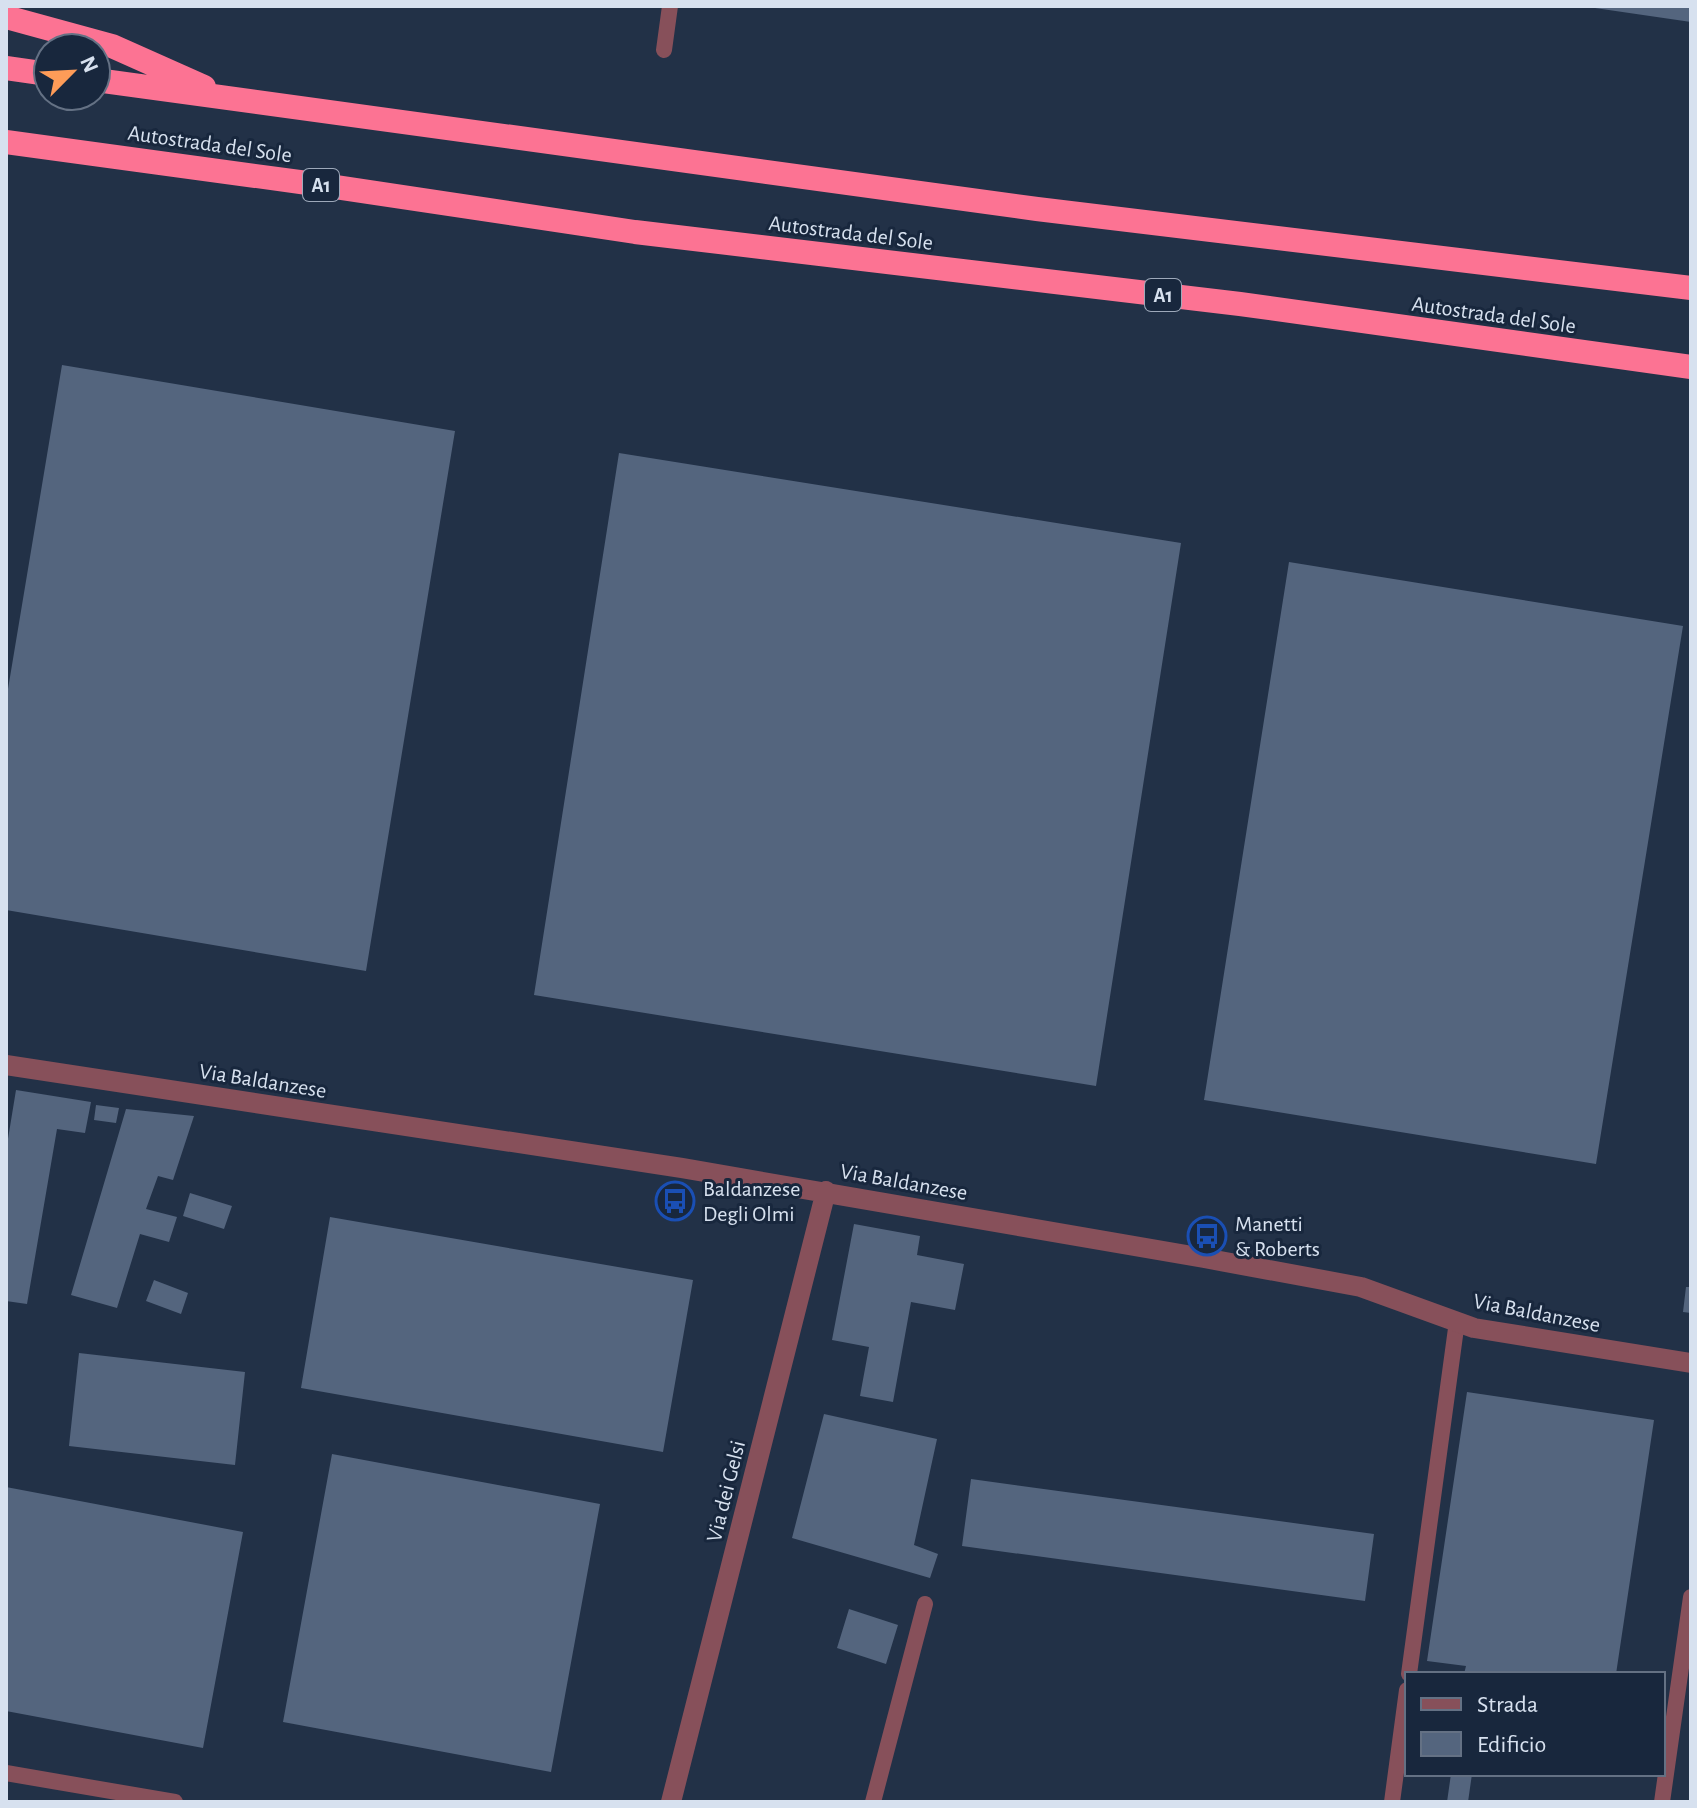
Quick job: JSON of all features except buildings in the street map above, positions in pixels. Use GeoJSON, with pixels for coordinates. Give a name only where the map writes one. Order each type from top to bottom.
{"type":"FeatureCollection","features":[{"type":"Feature","properties":{"kind":"highway"},"geometry":{"type":"LineString","coordinates":[[6,17],[112,46],[228,98]]}},
{"type":"Feature","properties":{"kind":"highway"},"geometry":{"type":"LineString","coordinates":[[6,68],[32,72]]}},
{"type":"Feature","properties":{"kind":"highway"},"geometry":{"type":"LineString","coordinates":[[112,82],[1037,209],[1691,288]]}},
{"type":"Feature","properties":{"kind":"highway","name":"Autostrada del Sole"},"geometry":{"type":"LineString","coordinates":[[6,142],[635,232],[1240,304],[1691,367]]}},
{"type":"Feature","properties":{"kind":"street","name":"Via Baldanzese"},"geometry":{"type":"LineString","coordinates":[[6,1065],[826,1191],[1361,1287],[1490,1330],[1691,1363]]}},
{"type":"Feature","properties":{"kind":"street","name":"Via dei Gelsi"},"geometry":{"type":"LineString","coordinates":[[671,1802],[826,1191]]}},
{"type":"Feature","properties":{"kind":"lane"},"geometry":{"type":"LineString","coordinates":[[664,50],[670,6]]}},
{"type":"Feature","properties":{"kind":"lane"},"geometry":{"type":"LineString","coordinates":[[1409,1672],[1457,1321]]}},
{"type":"Feature","properties":{"kind":"lane"},"geometry":{"type":"LineString","coordinates":[[1662,1802],[1691,1597]]}},
{"type":"Feature","properties":{"kind":"lane"},"geometry":{"type":"LineString","coordinates":[[873,1802],[925,1604]]}},
{"type":"Feature","properties":{"kind":"lane"},"geometry":{"type":"LineString","coordinates":[[1392,1802],[1405,1705]]}},
{"type":"Feature","properties":{"kind":"lane"},"geometry":{"type":"LineString","coordinates":[[6,1773],[175,1802]]}},
{"type":"Feature","properties":{"kind":"place","name":"Baldanzese Degli Olmi"},"geometry":{"type":"Point","coordinates":[675,1201]}},
{"type":"Feature","properties":{"kind":"place","name":"Manetti & Roberts"},"geometry":{"type":"Point","coordinates":[1207,1236]}}]}
